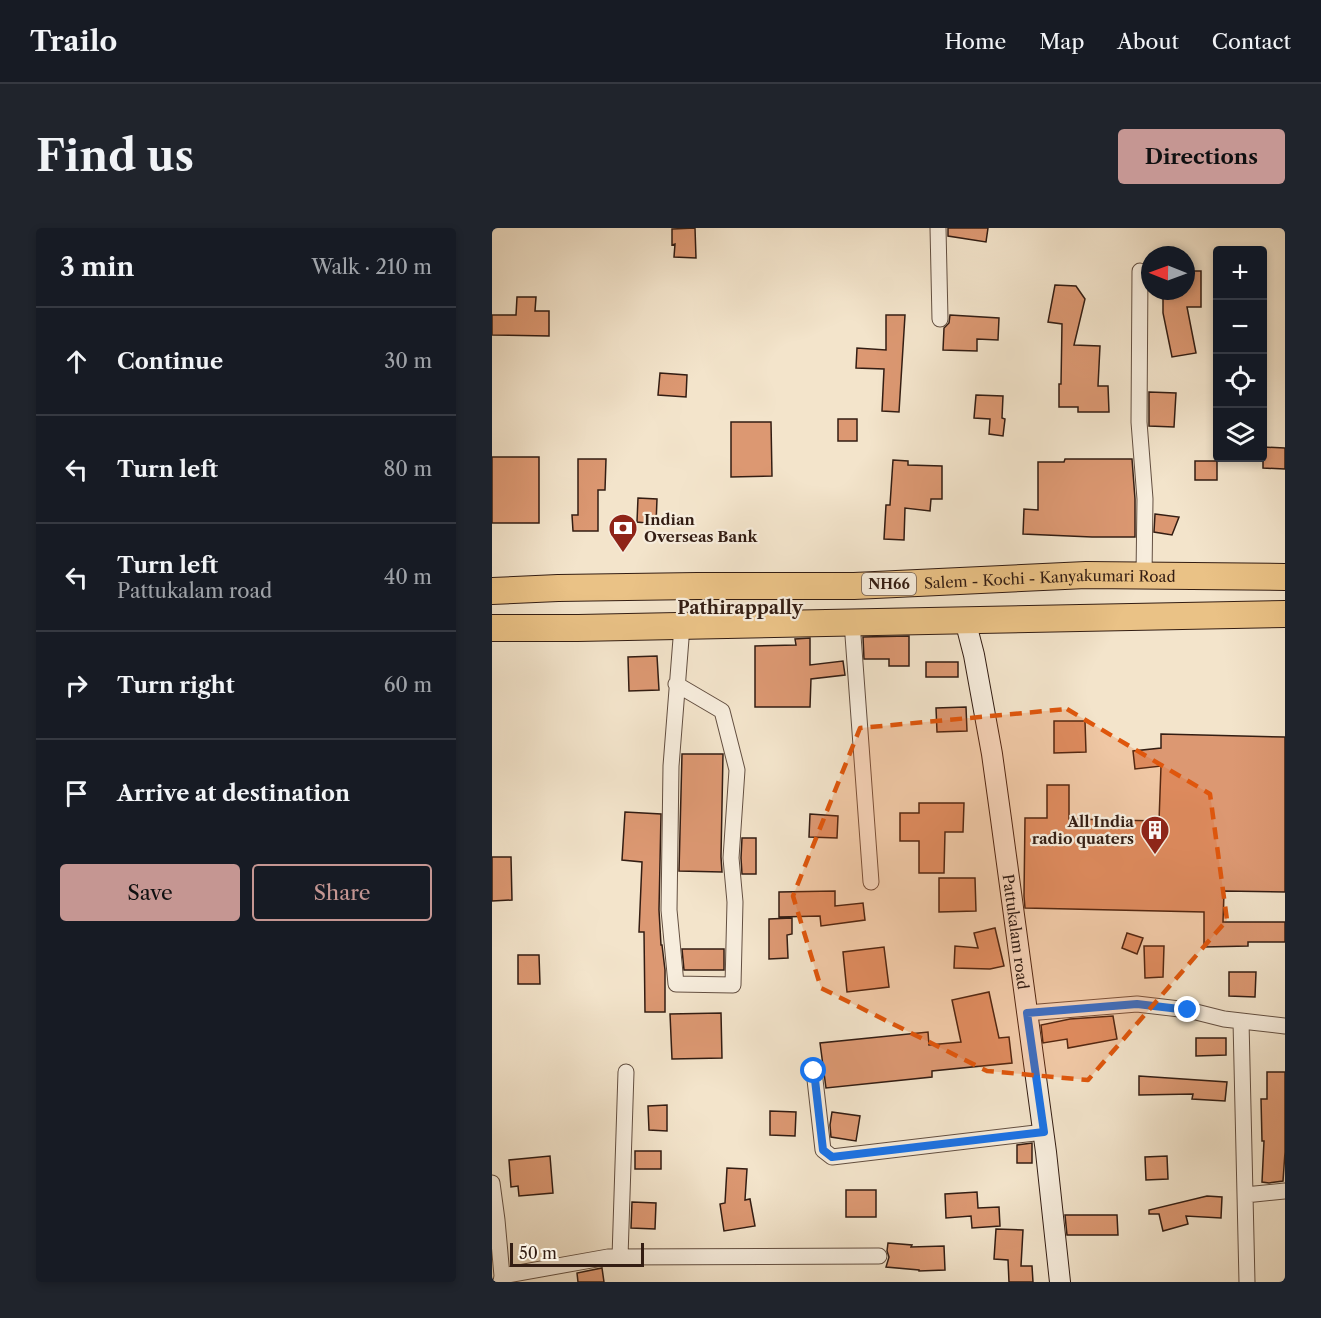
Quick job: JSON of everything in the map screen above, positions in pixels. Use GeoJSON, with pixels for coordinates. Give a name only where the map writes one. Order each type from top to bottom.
{"type":"FeatureCollection","features":[{"type":"Feature","properties":{"kind":"highway","name":"Salem - Kochi - Kanyakumari Road"},"geometry":{"type":"LineString","coordinates":[[492,591],[697,586],[854,586],[1086,575],[1285,577]]}},
{"type":"Feature","properties":{"kind":"highway"},"geometry":{"type":"LineString","coordinates":[[492,628],[1285,614]]}},
{"type":"Feature","properties":{"kind":"main road","name":"Pattukalam road"},"geometry":{"type":"LineString","coordinates":[[965,620],[974,655],[992,754],[1044,1132],[1060,1282]]}},
{"type":"Feature","properties":{"kind":"street"},"geometry":{"type":"LineString","coordinates":[[938,228],[940,319]]}},
{"type":"Feature","properties":{"kind":"street"},"geometry":{"type":"LineString","coordinates":[[1140,271],[1139,422],[1145,498],[1144,576]]}},
{"type":"Feature","properties":{"kind":"street"},"geometry":{"type":"LineString","coordinates":[[852,622],[871,882]]}},
{"type":"Feature","properties":{"kind":"street"},"geometry":{"type":"LineString","coordinates":[[676,684],[722,711],[737,770],[731,858],[735,902],[734,984],[676,984],[669,899],[670,766],[676,684],[682,626]]}},
{"type":"Feature","properties":{"kind":"street"},"geometry":{"type":"LineString","coordinates":[[1027,1013],[1137,1004],[1188,1010],[1224,1019],[1285,1026]]}},
{"type":"Feature","properties":{"kind":"street"},"geometry":{"type":"LineString","coordinates":[[1241,1021],[1247,1282]]}},
{"type":"Feature","properties":{"kind":"street"},"geometry":{"type":"LineString","coordinates":[[814,1071],[823,1150],[832,1157],[1044,1132]]}},
{"type":"Feature","properties":{"kind":"street"},"geometry":{"type":"LineString","coordinates":[[620,1257],[626,1072]]}},
{"type":"Feature","properties":{"kind":"street"},"geometry":{"type":"LineString","coordinates":[[492,1184],[501,1279],[595,1259],[620,1257],[879,1256]]}},
{"type":"Feature","properties":{"kind":"street"},"geometry":{"type":"LineString","coordinates":[[1245,1195],[1285,1191]]}},
{"type":"Feature","properties":{"kind":"highlighted area"},"geometry":{"type":"Polygon","coordinates":[[[1067,709],[1210,794],[1227,920],[1088,1080],[987,1071],[821,988],[793,896],[860,728],[1067,709]]]}},
{"type":"Feature","properties":{"kind":"building"},"geometry":{"type":"Polygon","coordinates":[[[695,228],[696,258],[674,257],[675,244],[672,245],[672,229],[695,228]]]}},
{"type":"Feature","properties":{"kind":"building"},"geometry":{"type":"Polygon","coordinates":[[[948,228],[988,228],[986,242],[948,236],[948,228]]]}},
{"type":"Feature","properties":{"kind":"building"},"geometry":{"type":"Polygon","coordinates":[[[1195,271],[1201,271],[1201,307],[1187,307],[1196,353],[1172,357],[1163,313],[1163,300],[1195,300],[1195,271]]]}},
{"type":"Feature","properties":{"kind":"building"},"geometry":{"type":"Polygon","coordinates":[[[1055,285],[1076,286],[1085,299],[1074,345],[1100,346],[1098,386],[1108,386],[1109,412],[1078,412],[1078,407],[1059,407],[1062,324],[1048,322],[1055,285]]]}},
{"type":"Feature","properties":{"kind":"building"},"geometry":{"type":"Polygon","coordinates":[[[517,297],[536,297],[535,311],[549,311],[549,336],[492,335],[492,315],[516,315],[517,297]]]}},
{"type":"Feature","properties":{"kind":"building"},"geometry":{"type":"Polygon","coordinates":[[[886,315],[905,315],[899,412],[882,411],[884,369],[856,368],[857,348],[886,350],[886,315]]]}},
{"type":"Feature","properties":{"kind":"building"},"geometry":{"type":"Polygon","coordinates":[[[950,315],[999,318],[998,340],[977,339],[977,351],[943,350],[944,328],[949,323],[950,315]]]}},
{"type":"Feature","properties":{"kind":"building"},"geometry":{"type":"Polygon","coordinates":[[[660,373],[687,375],[686,397],[658,395],[660,373]]]}},
{"type":"Feature","properties":{"kind":"building"},"geometry":{"type":"Polygon","coordinates":[[[1149,392],[1176,393],[1174,427],[1149,426],[1149,392]]]}},
{"type":"Feature","properties":{"kind":"building"},"geometry":{"type":"Polygon","coordinates":[[[976,395],[1003,396],[1002,418],[1005,419],[1003,436],[989,434],[990,419],[974,418],[976,395]]]}},
{"type":"Feature","properties":{"kind":"building"},"geometry":{"type":"Polygon","coordinates":[[[838,419],[857,419],[857,441],[838,441],[838,419]]]}},
{"type":"Feature","properties":{"kind":"building"},"geometry":{"type":"Polygon","coordinates":[[[731,422],[771,422],[772,476],[731,477],[731,422]]]}},
{"type":"Feature","properties":{"kind":"building"},"geometry":{"type":"Polygon","coordinates":[[[1267,447],[1285,448],[1285,469],[1263,468],[1263,462],[1267,462],[1267,447]]]}},
{"type":"Feature","properties":{"kind":"building"},"geometry":{"type":"Polygon","coordinates":[[[492,457],[539,457],[539,523],[492,523],[492,457]]]}},
{"type":"Feature","properties":{"kind":"building"},"geometry":{"type":"Polygon","coordinates":[[[578,459],[606,459],[605,490],[598,490],[598,531],[573,531],[572,515],[578,515],[578,459]]]}},
{"type":"Feature","properties":{"kind":"building"},"geometry":{"type":"Polygon","coordinates":[[[1065,459],[1132,459],[1135,537],[1023,534],[1024,509],[1038,510],[1038,462],[1064,462],[1065,459]]]}},
{"type":"Feature","properties":{"kind":"building"},"geometry":{"type":"Polygon","coordinates":[[[893,460],[908,461],[908,465],[942,466],[942,499],[931,499],[930,511],[905,508],[904,540],[884,539],[886,505],[890,505],[893,460]]]}},
{"type":"Feature","properties":{"kind":"building"},"geometry":{"type":"Polygon","coordinates":[[[1195,461],[1217,462],[1217,480],[1195,480],[1195,461]]]}},
{"type":"Feature","properties":{"kind":"building"},"geometry":{"type":"Polygon","coordinates":[[[638,498],[657,499],[656,524],[637,522],[638,498]]]}},
{"type":"Feature","properties":{"kind":"building"},"geometry":{"type":"Polygon","coordinates":[[[1155,514],[1179,517],[1172,535],[1154,532],[1155,514]]]}},
{"type":"Feature","properties":{"kind":"building"},"geometry":{"type":"Polygon","coordinates":[[[909,636],[909,666],[889,666],[889,659],[864,659],[863,637],[909,636]]]}},
{"type":"Feature","properties":{"kind":"building"},"geometry":{"type":"Polygon","coordinates":[[[810,638],[810,665],[843,661],[845,675],[811,679],[810,707],[755,707],[755,646],[796,645],[795,639],[810,638]]]}},
{"type":"Feature","properties":{"kind":"building"},"geometry":{"type":"Polygon","coordinates":[[[657,656],[659,690],[629,691],[628,657],[657,656]]]}},
{"type":"Feature","properties":{"kind":"building"},"geometry":{"type":"Polygon","coordinates":[[[926,662],[958,662],[958,677],[926,677],[926,662]]]}},
{"type":"Feature","properties":{"kind":"building"},"geometry":{"type":"Polygon","coordinates":[[[966,707],[967,731],[937,732],[936,708],[966,707]]]}},
{"type":"Feature","properties":{"kind":"building"},"geometry":{"type":"Polygon","coordinates":[[[1054,721],[1085,721],[1086,752],[1054,753],[1054,721]]]}},
{"type":"Feature","properties":{"kind":"building","name":"All India radio quaters"},"geometry":{"type":"Polygon","coordinates":[[[1161,734],[1285,737],[1285,892],[1224,891],[1223,922],[1285,922],[1285,942],[1248,942],[1248,946],[1204,947],[1204,912],[1025,908],[1025,818],[1047,818],[1047,785],[1069,785],[1069,819],[1159,821],[1161,766],[1135,769],[1133,751],[1161,748],[1161,734]]]}},
{"type":"Feature","properties":{"kind":"building"},"geometry":{"type":"Polygon","coordinates":[[[682,754],[723,754],[722,872],[679,871],[682,754]]]}},
{"type":"Feature","properties":{"kind":"building"},"geometry":{"type":"Polygon","coordinates":[[[919,803],[964,803],[963,832],[945,832],[944,873],[919,873],[919,841],[900,841],[900,813],[919,813],[919,803]]]}},
{"type":"Feature","properties":{"kind":"building"},"geometry":{"type":"Polygon","coordinates":[[[625,812],[661,814],[659,910],[665,970],[665,1012],[645,1012],[644,932],[639,932],[642,862],[622,860],[625,812]]]}},
{"type":"Feature","properties":{"kind":"building"},"geometry":{"type":"Polygon","coordinates":[[[810,814],[838,816],[837,838],[809,837],[810,814]]]}},
{"type":"Feature","properties":{"kind":"building"},"geometry":{"type":"Polygon","coordinates":[[[742,838],[756,838],[756,874],[742,874],[742,838]]]}},
{"type":"Feature","properties":{"kind":"building"},"geometry":{"type":"Polygon","coordinates":[[[492,857],[511,857],[512,900],[492,901],[492,857]]]}},
{"type":"Feature","properties":{"kind":"building"},"geometry":{"type":"Polygon","coordinates":[[[939,878],[975,878],[976,911],[939,912],[939,878]]]}},
{"type":"Feature","properties":{"kind":"building"},"geometry":{"type":"Polygon","coordinates":[[[835,891],[835,906],[863,903],[865,920],[821,926],[820,916],[779,917],[779,892],[835,891]]]}},
{"type":"Feature","properties":{"kind":"building"},"geometry":{"type":"Polygon","coordinates":[[[792,918],[792,934],[787,935],[788,958],[769,959],[769,919],[792,918]]]}},
{"type":"Feature","properties":{"kind":"building"},"geometry":{"type":"Polygon","coordinates":[[[995,928],[1004,966],[990,969],[954,968],[955,946],[978,948],[974,933],[995,928]]]}},
{"type":"Feature","properties":{"kind":"building"},"geometry":{"type":"Polygon","coordinates":[[[1127,933],[1143,938],[1137,954],[1122,948],[1127,933]]]}},
{"type":"Feature","properties":{"kind":"building"},"geometry":{"type":"Polygon","coordinates":[[[1144,946],[1164,946],[1163,977],[1145,978],[1144,946]]]}},
{"type":"Feature","properties":{"kind":"building"},"geometry":{"type":"Polygon","coordinates":[[[884,947],[889,987],[847,992],[843,952],[884,947]]]}},
{"type":"Feature","properties":{"kind":"building"},"geometry":{"type":"Polygon","coordinates":[[[682,949],[724,949],[724,970],[684,970],[682,949]]]}},
{"type":"Feature","properties":{"kind":"building"},"geometry":{"type":"Polygon","coordinates":[[[518,955],[539,955],[540,984],[518,984],[518,955]]]}},
{"type":"Feature","properties":{"kind":"building"},"geometry":{"type":"Polygon","coordinates":[[[1229,972],[1256,972],[1255,997],[1229,996],[1229,972]]]}},
{"type":"Feature","properties":{"kind":"building"},"geometry":{"type":"Polygon","coordinates":[[[989,992],[999,1038],[1009,1037],[1012,1063],[932,1071],[932,1077],[826,1088],[820,1043],[928,1032],[929,1045],[961,1042],[952,1000],[989,992]]]}},
{"type":"Feature","properties":{"kind":"building"},"geometry":{"type":"Polygon","coordinates":[[[721,1013],[722,1058],[672,1059],[670,1014],[721,1013]]]}},
{"type":"Feature","properties":{"kind":"building"},"geometry":{"type":"Polygon","coordinates":[[[1113,1016],[1117,1039],[1068,1048],[1067,1039],[1043,1043],[1041,1025],[1070,1019],[1113,1016]]]}},
{"type":"Feature","properties":{"kind":"building"},"geometry":{"type":"Polygon","coordinates":[[[1196,1038],[1226,1038],[1226,1055],[1196,1056],[1196,1038]]]}},
{"type":"Feature","properties":{"kind":"building"},"geometry":{"type":"Polygon","coordinates":[[[1267,1072],[1285,1072],[1283,1181],[1269,1183],[1262,1182],[1264,1141],[1262,1141],[1261,1099],[1267,1099],[1267,1072]]]}},
{"type":"Feature","properties":{"kind":"building"},"geometry":{"type":"Polygon","coordinates":[[[1139,1076],[1227,1082],[1225,1101],[1192,1099],[1193,1094],[1139,1095],[1139,1076]]]}},
{"type":"Feature","properties":{"kind":"building"},"geometry":{"type":"Polygon","coordinates":[[[667,1105],[667,1131],[649,1130],[648,1106],[667,1105]]]}},
{"type":"Feature","properties":{"kind":"building"},"geometry":{"type":"Polygon","coordinates":[[[770,1111],[796,1112],[795,1136],[770,1135],[770,1111]]]}},
{"type":"Feature","properties":{"kind":"building"},"geometry":{"type":"Polygon","coordinates":[[[832,1112],[860,1116],[856,1141],[831,1137],[832,1112]]]}},
{"type":"Feature","properties":{"kind":"building"},"geometry":{"type":"Polygon","coordinates":[[[1032,1143],[1032,1163],[1017,1163],[1017,1145],[1032,1143]]]}},
{"type":"Feature","properties":{"kind":"building"},"geometry":{"type":"Polygon","coordinates":[[[635,1151],[661,1151],[661,1169],[635,1169],[635,1151]]]}},
{"type":"Feature","properties":{"kind":"building"},"geometry":{"type":"Polygon","coordinates":[[[550,1156],[553,1193],[519,1196],[518,1186],[511,1187],[509,1160],[550,1156]]]}},
{"type":"Feature","properties":{"kind":"building"},"geometry":{"type":"Polygon","coordinates":[[[1167,1156],[1168,1179],[1146,1180],[1145,1157],[1167,1156]]]}},
{"type":"Feature","properties":{"kind":"building"},"geometry":{"type":"Polygon","coordinates":[[[727,1168],[747,1169],[745,1200],[750,1199],[755,1226],[724,1231],[720,1204],[725,1203],[727,1168]]]}},
{"type":"Feature","properties":{"kind":"building"},"geometry":{"type":"Polygon","coordinates":[[[846,1190],[876,1190],[876,1217],[846,1217],[846,1190]]]}},
{"type":"Feature","properties":{"kind":"building"},"geometry":{"type":"Polygon","coordinates":[[[977,1192],[978,1208],[999,1207],[1000,1226],[972,1228],[971,1216],[946,1218],[945,1194],[977,1192]]]}},
{"type":"Feature","properties":{"kind":"building"},"geometry":{"type":"Polygon","coordinates":[[[1207,1196],[1222,1197],[1221,1218],[1186,1216],[1188,1224],[1163,1231],[1159,1214],[1149,1214],[1149,1210],[1207,1196]]]}},
{"type":"Feature","properties":{"kind":"building"},"geometry":{"type":"Polygon","coordinates":[[[632,1202],[656,1203],[655,1229],[631,1228],[632,1202]]]}},
{"type":"Feature","properties":{"kind":"building"},"geometry":{"type":"Polygon","coordinates":[[[1065,1215],[1117,1215],[1118,1235],[1067,1235],[1065,1215]]]}},
{"type":"Feature","properties":{"kind":"building"},"geometry":{"type":"Polygon","coordinates":[[[996,1229],[1023,1230],[1021,1266],[1032,1266],[1033,1282],[1009,1282],[1008,1260],[994,1259],[996,1229]]]}},
{"type":"Feature","properties":{"kind":"building"},"geometry":{"type":"Polygon","coordinates":[[[888,1243],[912,1245],[911,1247],[944,1246],[945,1270],[919,1271],[886,1267],[889,1257],[888,1243]]]}},
{"type":"Feature","properties":{"kind":"building"},"geometry":{"type":"Polygon","coordinates":[[[602,1268],[604,1282],[578,1282],[577,1273],[602,1268]]]}},
{"type":"Feature","properties":{"kind":"place","name":"Indian Overseas Bank"},"geometry":{"type":"Point","coordinates":[623,554]}},
{"type":"Feature","properties":{"kind":"place","name":"All India radio quaters"},"geometry":{"type":"Point","coordinates":[1155,856]}},
{"type":"Feature","properties":{"kind":"district","name":"Pathirappally"},"geometry":{"type":"Point","coordinates":[740,608]}},
{"type":"Feature","properties":{"kind":"route"},"geometry":{"type":"LineString","coordinates":[[814,1071],[823,1150],[832,1157],[1044,1132],[1027,1013],[1137,1004],[1188,1010]]}}]}
